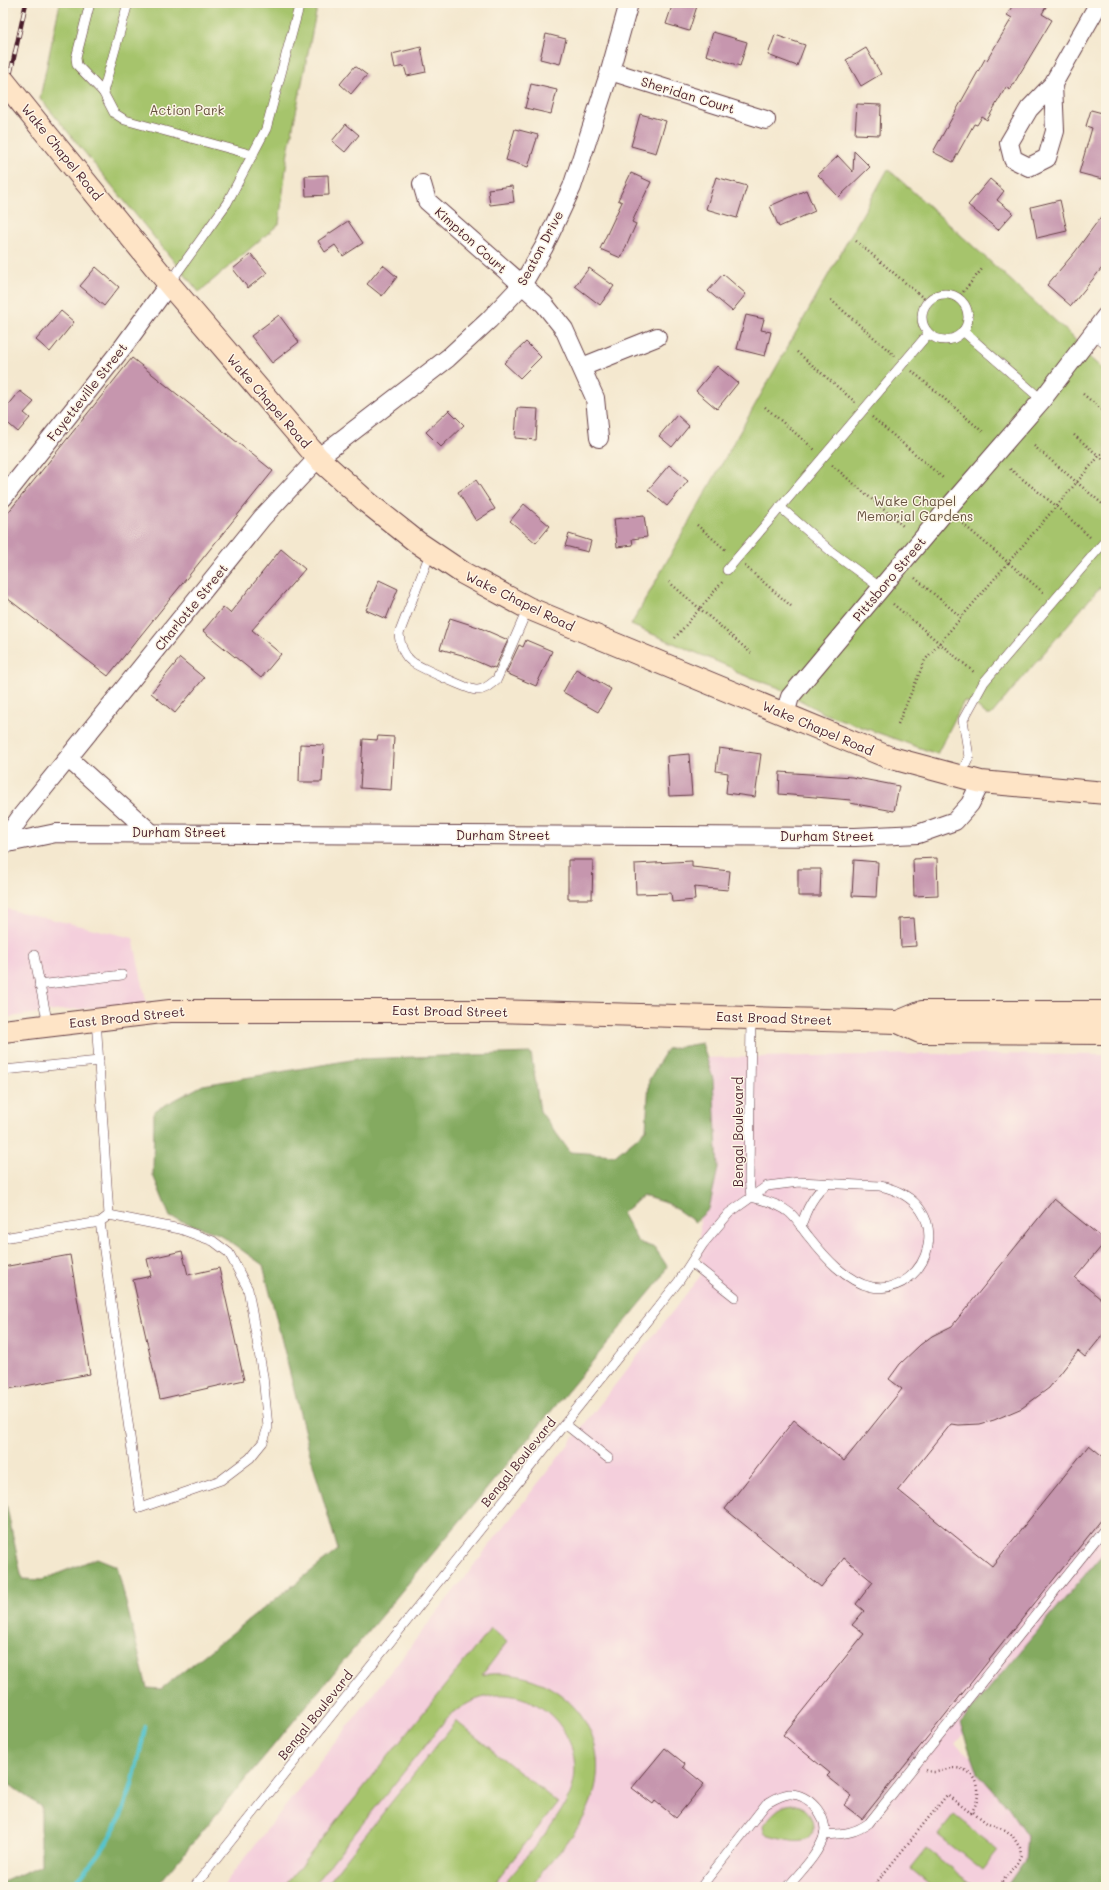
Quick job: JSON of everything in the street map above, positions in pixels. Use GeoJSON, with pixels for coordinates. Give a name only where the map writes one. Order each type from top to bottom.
{"type":"FeatureCollection","features":[{"type":"Feature","properties":{"kind":"main road","name":"Wake Chapel Road"},"geometry":{"type":"LineString","coordinates":[[3,80],[169,284],[318,458],[368,503],[431,551],[463,573],[528,608],[888,757],[981,782],[1106,793]]}},
{"type":"Feature","properties":{"kind":"main road","name":"East Broad Street"},"geometry":{"type":"LineString","coordinates":[[3,1031],[170,1011],[300,1010],[503,1012],[898,1022],[920,1032],[1106,1033]]}},
{"type":"Feature","properties":{"kind":"main road","name":"East Broad Street"},"geometry":{"type":"LineString","coordinates":[[898,1022],[922,1012],[1106,1012]]}},
{"type":"Feature","properties":{"kind":"street","name":"Seaton Drive"},"geometry":{"type":"LineString","coordinates":[[318,458],[448,358],[489,320],[522,285],[544,246],[572,187],[610,71],[629,3]]}},
{"type":"Feature","properties":{"kind":"street"},"geometry":{"type":"LineString","coordinates":[[1053,84],[1099,3]]}},
{"type":"Feature","properties":{"kind":"street","name":"Sheridan Court"},"geometry":{"type":"LineString","coordinates":[[610,71],[766,120]]}},
{"type":"Feature","properties":{"kind":"street","name":"Kimpton Court"},"geometry":{"type":"LineString","coordinates":[[422,184],[427,201],[544,304],[564,329],[595,398],[599,438]]}},
{"type":"Feature","properties":{"kind":"street","name":"Fayetteville Street"},"geometry":{"type":"LineString","coordinates":[[3,498],[123,347],[169,284]]}},
{"type":"Feature","properties":{"kind":"street","name":"Pittsboro Street"},"geometry":{"type":"LineString","coordinates":[[784,714],[790,697],[881,588],[1042,400],[1100,338],[1106,316]]}},
{"type":"Feature","properties":{"kind":"street"},"geometry":{"type":"LineString","coordinates":[[582,367],[657,337]]}},
{"type":"Feature","properties":{"kind":"street","name":"Charlotte Street"},"geometry":{"type":"LineString","coordinates":[[3,843],[22,815],[69,759],[262,518],[318,458]]}},
{"type":"Feature","properties":{"kind":"street"},"geometry":{"type":"LineString","coordinates":[[69,759],[150,832]]}},
{"type":"Feature","properties":{"kind":"street","name":"Durham Street"},"geometry":{"type":"LineString","coordinates":[[3,843],[56,833],[150,832],[855,837],[918,834],[955,821],[970,804],[981,782]]}},
{"type":"Feature","properties":{"kind":"lane"},"geometry":{"type":"LineString","coordinates":[[90,3],[76,58],[77,65],[103,92],[114,113],[125,120],[252,154]]}},
{"type":"Feature","properties":{"kind":"lane"},"geometry":{"type":"LineString","coordinates":[[103,92],[128,3]]}},
{"type":"Feature","properties":{"kind":"lane"},"geometry":{"type":"LineString","coordinates":[[169,284],[227,203],[266,129],[300,3]]}},
{"type":"Feature","properties":{"kind":"lane"},"geometry":{"type":"LineString","coordinates":[[944,294],[958,298],[964,303],[968,317],[963,331],[950,340],[935,338],[928,334],[922,320],[922,312],[928,302],[936,295],[944,294]]}},
{"type":"Feature","properties":{"kind":"lane"},"geometry":{"type":"LineString","coordinates":[[963,331],[1042,400]]}},
{"type":"Feature","properties":{"kind":"lane"},"geometry":{"type":"LineString","coordinates":[[727,570],[928,334]]}},
{"type":"Feature","properties":{"kind":"lane"},"geometry":{"type":"LineString","coordinates":[[780,507],[833,554],[881,588]]}},
{"type":"Feature","properties":{"kind":"lane"},"geometry":{"type":"LineString","coordinates":[[960,777],[969,757],[963,720],[984,682],[1103,543]]}},
{"type":"Feature","properties":{"kind":"lane"},"geometry":{"type":"LineString","coordinates":[[431,551],[399,634],[400,645],[410,661],[476,690],[487,687],[497,679],[528,608]]}},
{"type":"Feature","properties":{"kind":"lane"},"geometry":{"type":"LineString","coordinates":[[34,955],[48,1025]]}},
{"type":"Feature","properties":{"kind":"lane"},"geometry":{"type":"LineString","coordinates":[[39,985],[122,975]]}},
{"type":"Feature","properties":{"kind":"lane","name":"Bengal Boulevard"},"geometry":{"type":"LineString","coordinates":[[194,1887],[679,1281],[704,1244],[729,1213],[751,1197],[749,1178],[751,1018]]}},
{"type":"Feature","properties":{"kind":"lane"},"geometry":{"type":"LineString","coordinates":[[96,1019],[109,1215]]}},
{"type":"Feature","properties":{"kind":"lane"},"geometry":{"type":"LineString","coordinates":[[3,1070],[99,1061]]}},
{"type":"Feature","properties":{"kind":"lane"},"geometry":{"type":"LineString","coordinates":[[799,1182],[880,1186],[892,1188],[908,1196],[924,1214],[929,1230],[928,1250],[923,1260],[908,1278],[896,1284],[879,1287],[864,1285],[847,1276],[817,1247],[783,1208],[751,1197],[767,1186],[776,1183],[799,1182]]}},
{"type":"Feature","properties":{"kind":"lane"},"geometry":{"type":"LineString","coordinates":[[801,1227],[808,1206],[817,1193],[828,1184]]}},
{"type":"Feature","properties":{"kind":"lane"},"geometry":{"type":"LineString","coordinates":[[3,1238],[100,1222],[109,1215],[180,1229],[213,1241],[230,1253],[248,1288],[263,1376],[268,1427],[263,1442],[250,1458],[221,1480],[140,1508],[100,1222]]}},
{"type":"Feature","properties":{"kind":"lane"},"geometry":{"type":"LineString","coordinates":[[692,1263],[735,1297]]}},
{"type":"Feature","properties":{"kind":"lane"},"geometry":{"type":"LineString","coordinates":[[565,1424],[608,1458]]}},
{"type":"Feature","properties":{"kind":"lane"},"geometry":{"type":"LineString","coordinates":[[824,1835],[848,1834],[859,1830],[869,1823],[1106,1527]]}},
{"type":"Feature","properties":{"kind":"lane"},"geometry":{"type":"LineString","coordinates":[[701,1887],[766,1804],[777,1797],[790,1794],[803,1797],[814,1804],[824,1824],[824,1835],[813,1856],[788,1887]]}},
{"type":"Feature","properties":{"kind":"path"},"geometry":{"type":"LineString","coordinates":[[856,241],[928,302]]}},
{"type":"Feature","properties":{"kind":"path"},"geometry":{"type":"LineString","coordinates":[[958,298],[982,269]]}},
{"type":"Feature","properties":{"kind":"path"},"geometry":{"type":"LineString","coordinates":[[1083,394],[1106,413]]}},
{"type":"Feature","properties":{"kind":"path"},"geometry":{"type":"LineString","coordinates":[[765,407],[903,526]]}},
{"type":"Feature","properties":{"kind":"path"},"geometry":{"type":"LineString","coordinates":[[1074,435],[1106,462]]}},
{"type":"Feature","properties":{"kind":"path"},"geometry":{"type":"LineString","coordinates":[[1034,446],[1106,507]]}},
{"type":"Feature","properties":{"kind":"path"},"geometry":{"type":"LineString","coordinates":[[898,724],[922,665],[939,643],[1106,448]]}},
{"type":"Feature","properties":{"kind":"path"},"geometry":{"type":"LineString","coordinates":[[1010,469],[1103,543]]}},
{"type":"Feature","properties":{"kind":"path"},"geometry":{"type":"LineString","coordinates":[[963,524],[1054,601]]}},
{"type":"Feature","properties":{"kind":"path"},"geometry":{"type":"LineString","coordinates":[[675,638],[725,579],[727,570]]}},
{"type":"Feature","properties":{"kind":"path"},"geometry":{"type":"LineString","coordinates":[[915,578],[961,618]]}},
{"type":"Feature","properties":{"kind":"path"},"geometry":{"type":"LineString","coordinates":[[669,582],[751,653]]}},
{"type":"Feature","properties":{"kind":"path"},"geometry":{"type":"LineString","coordinates":[[893,604],[984,682]]}},
{"type":"Feature","properties":{"kind":"path"},"geometry":{"type":"LineString","coordinates":[[923,1767],[934,1773],[939,1773],[952,1768],[959,1768],[974,1777],[978,1785],[979,1794],[978,1803],[972,1811]]}},
{"type":"Feature","properties":{"kind":"path"},"geometry":{"type":"LineString","coordinates":[[873,1887],[947,1795],[970,1813],[972,1811],[988,1824],[1005,1830],[1012,1835],[1020,1848],[1021,1855],[1017,1863],[998,1887]]}},
{"type":"Feature","properties":{"kind":"shaded area"},"geometry":{"type":"Polygon","coordinates":[[[3,908],[133,938],[147,1005],[62,1010],[3,1018],[3,908]]]}},
{"type":"Feature","properties":{"kind":"shaded area"},"geometry":{"type":"Polygon","coordinates":[[[930,1054],[1106,1055],[1106,1558],[955,1744],[1059,1828],[1015,1887],[222,1887],[701,1275],[696,1058],[930,1054]]]}},
{"type":"Feature","properties":{"kind":"green space","name":"Action Park"},"geometry":{"type":"Polygon","coordinates":[[[60,3],[318,3],[288,152],[279,224],[199,292],[40,98],[60,3]]]}},
{"type":"Feature","properties":{"kind":"green space","name":"Wake Chapel Memorial Gardens"},"geometry":{"type":"Polygon","coordinates":[[[888,169],[1071,335],[1089,357],[1106,372],[1106,592],[1100,587],[991,715],[987,715],[977,706],[964,701],[937,754],[823,713],[777,687],[735,672],[732,668],[631,625],[888,169]]]}},
{"type":"Feature","properties":{"kind":"green space"},"geometry":{"type":"Polygon","coordinates":[[[702,1043],[713,1079],[718,1168],[709,1209],[695,1222],[669,1204],[643,1196],[622,1213],[638,1242],[655,1248],[667,1266],[660,1280],[156,1887],[3,1887],[3,1882],[41,1865],[41,1807],[3,1780],[3,1489],[22,1579],[42,1580],[97,1558],[117,1566],[147,1688],[161,1689],[338,1550],[310,1454],[263,1265],[219,1234],[170,1217],[153,1175],[154,1111],[203,1085],[357,1059],[531,1053],[540,1111],[570,1152],[616,1155],[646,1130],[649,1080],[667,1049],[702,1043]]]}},
{"type":"Feature","properties":{"kind":"green space"},"geometry":{"type":"Polygon","coordinates":[[[1106,1550],[1106,1887],[1006,1887],[1025,1860],[1027,1835],[1009,1809],[978,1773],[960,1723],[1106,1550]]]}},
{"type":"Feature","properties":{"kind":"green space"},"geometry":{"type":"Polygon","coordinates":[[[491,1628],[507,1642],[482,1675],[509,1674],[534,1680],[557,1692],[575,1708],[589,1728],[596,1752],[597,1777],[590,1804],[571,1837],[530,1887],[501,1887],[542,1838],[562,1810],[573,1785],[575,1768],[572,1751],[566,1735],[557,1721],[544,1710],[530,1701],[514,1696],[489,1696],[469,1703],[447,1718],[312,1887],[284,1887],[491,1628]]]}},
{"type":"Feature","properties":{"kind":"green space"},"geometry":{"type":"Polygon","coordinates":[[[456,1721],[558,1803],[491,1887],[324,1887],[456,1721]]]}},
{"type":"Feature","properties":{"kind":"green space"},"geometry":{"type":"Polygon","coordinates":[[[792,1804],[803,1808],[809,1814],[813,1828],[810,1836],[807,1839],[794,1840],[764,1833],[763,1825],[772,1814],[787,1805],[792,1804]]]}},
{"type":"Feature","properties":{"kind":"green space"},"geometry":{"type":"Polygon","coordinates":[[[954,1815],[998,1850],[982,1870],[938,1835],[954,1815]]]}},
{"type":"Feature","properties":{"kind":"green space"},"geometry":{"type":"Polygon","coordinates":[[[927,1849],[971,1884],[969,1887],[933,1887],[911,1869],[927,1849]]]}},
{"type":"Feature","properties":{"kind":"building"},"geometry":{"type":"Polygon","coordinates":[[[673,3],[698,3],[689,31],[666,24],[673,3]]]}},
{"type":"Feature","properties":{"kind":"building"},"geometry":{"type":"Polygon","coordinates":[[[1014,3],[1048,3],[1042,14],[1052,20],[1010,90],[1006,87],[987,120],[982,117],[977,125],[974,124],[953,162],[933,152],[985,59],[987,60],[1012,18],[1007,15],[1014,3]]]}},
{"type":"Feature","properties":{"kind":"building"},"geometry":{"type":"Polygon","coordinates":[[[713,32],[747,42],[740,66],[706,55],[713,32]]]}},
{"type":"Feature","properties":{"kind":"building"},"geometry":{"type":"Polygon","coordinates":[[[546,34],[566,39],[560,64],[540,59],[546,34]]]}},
{"type":"Feature","properties":{"kind":"building"},"geometry":{"type":"Polygon","coordinates":[[[775,35],[805,45],[797,66],[768,55],[775,35]]]}},
{"type":"Feature","properties":{"kind":"building"},"geometry":{"type":"Polygon","coordinates":[[[421,47],[426,72],[407,76],[404,66],[395,68],[392,54],[421,47]]]}},
{"type":"Feature","properties":{"kind":"building"},"geometry":{"type":"Polygon","coordinates":[[[866,48],[881,74],[861,86],[846,60],[866,48]]]}},
{"type":"Feature","properties":{"kind":"building"},"geometry":{"type":"Polygon","coordinates":[[[355,66],[367,75],[351,94],[340,84],[355,66]]]}},
{"type":"Feature","properties":{"kind":"building"},"geometry":{"type":"Polygon","coordinates":[[[531,84],[557,90],[551,114],[525,108],[531,84]]]}},
{"type":"Feature","properties":{"kind":"building"},"geometry":{"type":"Polygon","coordinates":[[[857,104],[881,105],[880,135],[855,134],[857,104]]]}},
{"type":"Feature","properties":{"kind":"building"},"geometry":{"type":"Polygon","coordinates":[[[1091,110],[1106,114],[1106,166],[1102,179],[1079,173],[1092,128],[1086,126],[1091,110]]]}},
{"type":"Feature","properties":{"kind":"building"},"geometry":{"type":"Polygon","coordinates":[[[640,114],[666,121],[656,153],[631,146],[640,114]]]}},
{"type":"Feature","properties":{"kind":"building"},"geometry":{"type":"Polygon","coordinates":[[[346,124],[359,135],[345,152],[332,141],[346,124]]]}},
{"type":"Feature","properties":{"kind":"building"},"geometry":{"type":"Polygon","coordinates":[[[515,129],[538,135],[528,167],[506,160],[515,129]]]}},
{"type":"Feature","properties":{"kind":"building"},"geometry":{"type":"Polygon","coordinates":[[[854,151],[870,167],[839,197],[818,175],[838,156],[853,172],[854,151]]]}},
{"type":"Feature","properties":{"kind":"building"},"geometry":{"type":"Polygon","coordinates":[[[631,173],[651,182],[632,222],[636,224],[621,258],[600,249],[622,202],[618,200],[631,173]]]}},
{"type":"Feature","properties":{"kind":"building"},"geometry":{"type":"Polygon","coordinates":[[[328,175],[329,195],[306,196],[305,176],[328,175]]]}},
{"type":"Feature","properties":{"kind":"building"},"geometry":{"type":"Polygon","coordinates":[[[716,177],[747,186],[737,218],[706,209],[716,177]]]}},
{"type":"Feature","properties":{"kind":"building"},"geometry":{"type":"Polygon","coordinates":[[[990,179],[1004,191],[997,200],[1013,213],[998,230],[968,205],[990,179]]]}},
{"type":"Feature","properties":{"kind":"building"},"geometry":{"type":"Polygon","coordinates":[[[512,186],[514,202],[490,205],[488,189],[512,186]]]}},
{"type":"Feature","properties":{"kind":"building"},"geometry":{"type":"Polygon","coordinates":[[[806,190],[815,211],[779,227],[770,206],[806,190]]]}},
{"type":"Feature","properties":{"kind":"building"},"geometry":{"type":"Polygon","coordinates":[[[1060,200],[1067,231],[1037,238],[1031,207],[1060,200]]]}},
{"type":"Feature","properties":{"kind":"building"},"geometry":{"type":"Polygon","coordinates":[[[1106,210],[1106,263],[1071,306],[1047,285],[1075,252],[1106,210]]]}},
{"type":"Feature","properties":{"kind":"building"},"geometry":{"type":"Polygon","coordinates":[[[348,221],[363,243],[343,256],[335,245],[325,252],[318,241],[348,221]]]}},
{"type":"Feature","properties":{"kind":"building"},"geometry":{"type":"Polygon","coordinates":[[[251,254],[267,273],[248,288],[233,269],[251,254]]]}},
{"type":"Feature","properties":{"kind":"building"},"geometry":{"type":"Polygon","coordinates":[[[383,265],[397,277],[382,296],[367,284],[383,265]]]}},
{"type":"Feature","properties":{"kind":"building"},"geometry":{"type":"Polygon","coordinates":[[[96,267],[119,287],[104,306],[80,286],[96,267]]]}},
{"type":"Feature","properties":{"kind":"building"},"geometry":{"type":"Polygon","coordinates":[[[589,268],[614,286],[600,305],[575,286],[589,268]]]}},
{"type":"Feature","properties":{"kind":"building"},"geometry":{"type":"Polygon","coordinates":[[[723,274],[746,294],[732,311],[708,291],[723,274]]]}},
{"type":"Feature","properties":{"kind":"building"},"geometry":{"type":"Polygon","coordinates":[[[61,311],[74,322],[50,352],[36,340],[61,311]]]}},
{"type":"Feature","properties":{"kind":"building"},"geometry":{"type":"Polygon","coordinates":[[[279,315],[299,342],[272,363],[251,336],[279,315]]]}},
{"type":"Feature","properties":{"kind":"building"},"geometry":{"type":"Polygon","coordinates":[[[746,315],[764,319],[761,330],[771,332],[765,356],[737,349],[746,315]]]}},
{"type":"Feature","properties":{"kind":"building"},"geometry":{"type":"Polygon","coordinates":[[[526,342],[541,357],[520,378],[504,363],[526,342]]]}},
{"type":"Feature","properties":{"kind":"building"},"geometry":{"type":"Polygon","coordinates":[[[132,358],[273,471],[108,676],[3,595],[3,519],[132,358]]]}},
{"type":"Feature","properties":{"kind":"building"},"geometry":{"type":"Polygon","coordinates":[[[717,366],[738,383],[717,409],[696,391],[717,366]]]}},
{"type":"Feature","properties":{"kind":"building"},"geometry":{"type":"Polygon","coordinates":[[[20,391],[34,402],[24,413],[30,418],[18,432],[3,419],[3,412],[20,391]]]}},
{"type":"Feature","properties":{"kind":"building"},"geometry":{"type":"Polygon","coordinates":[[[517,408],[538,409],[536,440],[515,438],[517,408]]]}},
{"type":"Feature","properties":{"kind":"building"},"geometry":{"type":"Polygon","coordinates":[[[449,410],[464,425],[441,447],[426,432],[449,410]]]}},
{"type":"Feature","properties":{"kind":"building"},"geometry":{"type":"Polygon","coordinates":[[[677,415],[689,426],[672,447],[659,436],[677,415]]]}},
{"type":"Feature","properties":{"kind":"building"},"geometry":{"type":"Polygon","coordinates":[[[669,465],[688,481],[667,506],[648,490],[669,465]]]}},
{"type":"Feature","properties":{"kind":"building"},"geometry":{"type":"Polygon","coordinates":[[[476,480],[495,509],[476,521],[458,492],[476,480]]]}},
{"type":"Feature","properties":{"kind":"building"},"geometry":{"type":"Polygon","coordinates":[[[524,504],[550,526],[536,543],[510,521],[524,504]]]}},
{"type":"Feature","properties":{"kind":"building"},"geometry":{"type":"Polygon","coordinates":[[[644,516],[647,537],[632,539],[633,545],[617,547],[614,519],[644,516]]]}},
{"type":"Feature","properties":{"kind":"building"},"geometry":{"type":"Polygon","coordinates":[[[569,534],[591,541],[588,552],[565,546],[569,534]]]}},
{"type":"Feature","properties":{"kind":"building"},"geometry":{"type":"Polygon","coordinates":[[[281,549],[305,569],[252,630],[281,654],[261,678],[203,631],[223,607],[230,613],[281,549]]]}},
{"type":"Feature","properties":{"kind":"building"},"geometry":{"type":"Polygon","coordinates":[[[379,580],[398,589],[386,619],[366,610],[379,580]]]}},
{"type":"Feature","properties":{"kind":"building"},"geometry":{"type":"Polygon","coordinates":[[[450,618],[478,627],[508,640],[495,668],[462,655],[440,649],[450,618]]]}},
{"type":"Feature","properties":{"kind":"building"},"geometry":{"type":"Polygon","coordinates":[[[526,640],[552,651],[536,686],[506,673],[519,645],[523,647],[526,640]]]}},
{"type":"Feature","properties":{"kind":"building"},"geometry":{"type":"Polygon","coordinates":[[[180,658],[204,678],[175,713],[151,693],[180,658]]]}},
{"type":"Feature","properties":{"kind":"building"},"geometry":{"type":"Polygon","coordinates":[[[576,669],[611,689],[598,712],[563,692],[576,669]]]}},
{"type":"Feature","properties":{"kind":"building"},"geometry":{"type":"Polygon","coordinates":[[[378,736],[394,737],[391,790],[360,788],[363,739],[377,740],[378,736]]]}},
{"type":"Feature","properties":{"kind":"building"},"geometry":{"type":"Polygon","coordinates":[[[300,744],[324,745],[322,782],[299,782],[300,744]]]}},
{"type":"Feature","properties":{"kind":"building"},"geometry":{"type":"Polygon","coordinates":[[[719,748],[761,754],[755,797],[726,793],[728,773],[716,771],[719,748]]]}},
{"type":"Feature","properties":{"kind":"building"},"geometry":{"type":"Polygon","coordinates":[[[689,754],[692,795],[669,796],[667,756],[689,754]]]}},
{"type":"Feature","properties":{"kind":"building"},"geometry":{"type":"Polygon","coordinates":[[[780,772],[852,777],[899,786],[894,811],[850,803],[851,800],[779,794],[780,772]]]}},
{"type":"Feature","properties":{"kind":"building"},"geometry":{"type":"Polygon","coordinates":[[[937,858],[938,895],[914,896],[913,859],[937,858]]]}},
{"type":"Feature","properties":{"kind":"building"},"geometry":{"type":"Polygon","coordinates":[[[568,860],[593,860],[592,899],[568,899],[568,860]]]}},
{"type":"Feature","properties":{"kind":"building"},"geometry":{"type":"Polygon","coordinates":[[[854,860],[878,862],[876,897],[852,896],[854,860]]]}},
{"type":"Feature","properties":{"kind":"building"},"geometry":{"type":"Polygon","coordinates":[[[692,861],[692,867],[730,871],[728,890],[694,887],[695,900],[672,902],[671,893],[636,894],[635,864],[692,861]]]}},
{"type":"Feature","properties":{"kind":"building"},"geometry":{"type":"Polygon","coordinates":[[[798,869],[821,869],[820,896],[798,896],[798,869]]]}},
{"type":"Feature","properties":{"kind":"building"},"geometry":{"type":"Polygon","coordinates":[[[914,918],[916,946],[901,947],[900,919],[914,918]]]}},
{"type":"Feature","properties":{"kind":"building"},"geometry":{"type":"Polygon","coordinates":[[[1054,1199],[1106,1241],[1075,1278],[1106,1303],[1106,1331],[1085,1357],[1078,1351],[1049,1388],[1022,1408],[994,1420],[980,1424],[951,1424],[898,1490],[992,1566],[1089,1445],[1106,1459],[1106,1514],[862,1819],[844,1805],[852,1796],[827,1776],[830,1773],[783,1735],[864,1634],[852,1625],[864,1611],[856,1604],[873,1582],[844,1558],[821,1587],[725,1509],[794,1420],[844,1461],[902,1389],[889,1379],[900,1364],[932,1336],[952,1326],[1054,1199]]]}},
{"type":"Feature","properties":{"kind":"building"},"geometry":{"type":"Polygon","coordinates":[[[182,1251],[188,1275],[219,1268],[244,1380],[160,1399],[133,1280],[151,1276],[147,1259],[182,1251]]]}},
{"type":"Feature","properties":{"kind":"building"},"geometry":{"type":"Polygon","coordinates":[[[70,1255],[90,1374],[3,1390],[3,1267],[70,1255]]]}},
{"type":"Feature","properties":{"kind":"building"},"geometry":{"type":"Polygon","coordinates":[[[665,1748],[685,1764],[683,1767],[704,1784],[676,1818],[655,1801],[653,1804],[632,1788],[665,1748]]]}},
{"type":"Feature","properties":{"kind":"waterway"},"geometry":{"type":"LineString","coordinates":[[71,1887],[99,1854],[117,1825],[134,1777],[145,1727]]}},
{"type":"Feature","properties":{"kind":"railway"},"geometry":{"type":"LineString","coordinates":[[3,107],[26,3]]}}]}
